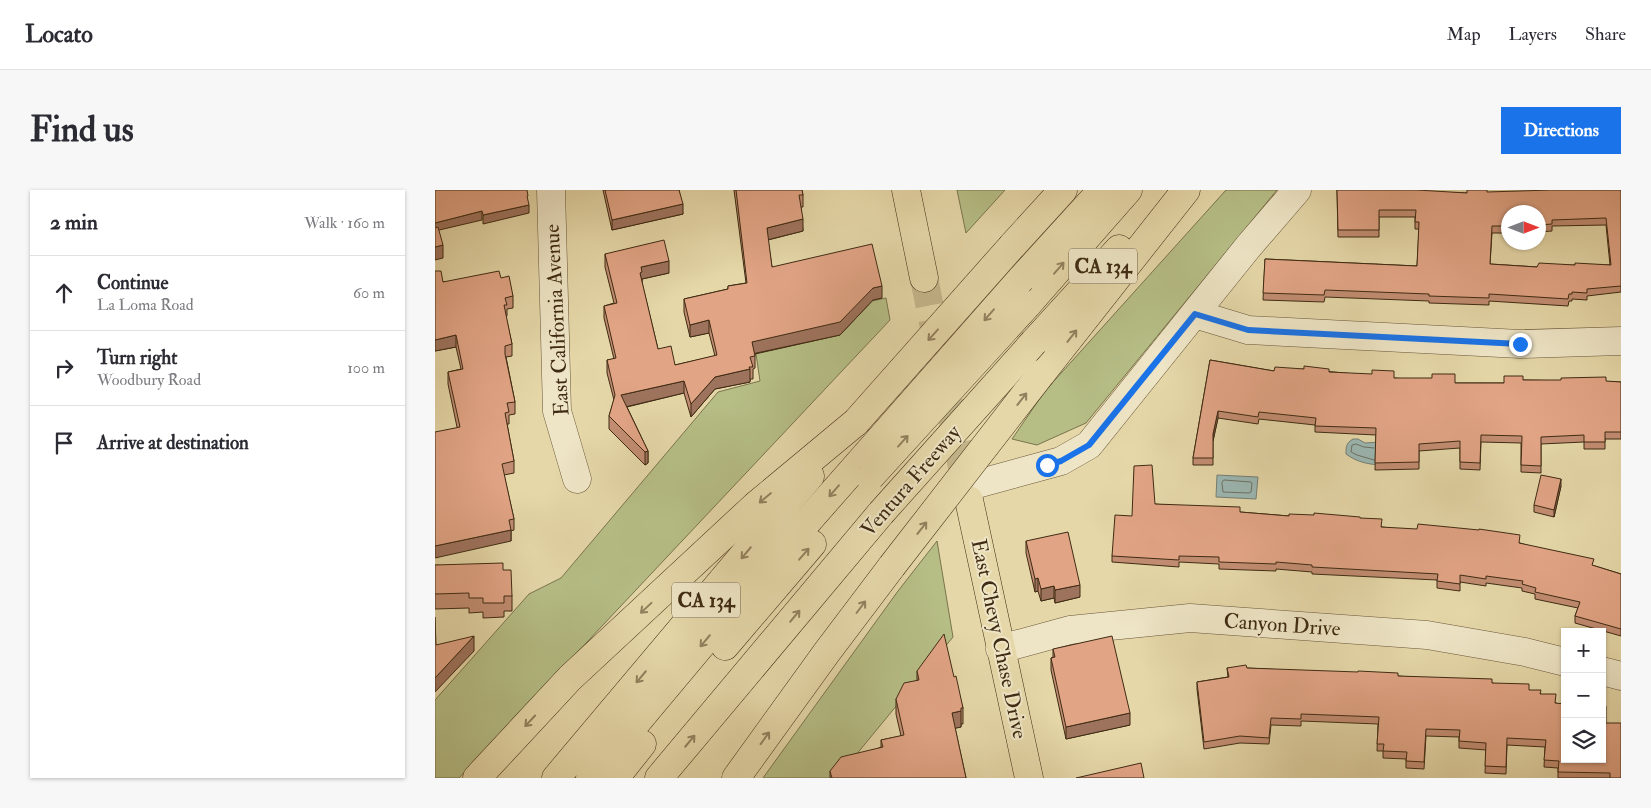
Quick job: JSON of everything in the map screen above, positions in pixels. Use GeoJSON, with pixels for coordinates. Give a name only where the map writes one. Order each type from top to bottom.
{"type":"FeatureCollection","features":[{"type":"Feature","properties":{"kind":"main road"},"geometry":{"type":"LineString","coordinates":[[906,190],[924,278]]}},
{"type":"Feature","properties":{"kind":"main road","name":"CA 134"},"geometry":{"type":"LineString","coordinates":[[556,778],[857,422],[1063,190]]}},
{"type":"Feature","properties":{"kind":"main road"},"geometry":{"type":"LineString","coordinates":[[615,778],[1021,278],[1102,190]]}},
{"type":"Feature","properties":{"kind":"main road"},"geometry":{"type":"LineString","coordinates":[[590,778],[749,588],[1027,305],[1128,190]]}},
{"type":"Feature","properties":{"kind":"main road","name":"Ventura Freeway"},"geometry":{"type":"LineString","coordinates":[[659,778],[881,513],[1171,190]]}},
{"type":"Feature","properties":{"kind":"main road"},"geometry":{"type":"LineString","coordinates":[[736,778],[892,566],[1186,190]]}},
{"type":"Feature","properties":{"kind":"main road"},"geometry":{"type":"LineString","coordinates":[[477,778],[570,678],[755,506],[857,422]]}},
{"type":"Feature","properties":{"kind":"main road","name":"East Chevy Chase Drive"},"geometry":{"type":"LineString","coordinates":[[967,494],[1029,778]]}},
{"type":"Feature","properties":{"kind":"street","name":"East California Avenue"},"geometry":{"type":"LineString","coordinates":[[551,190],[557,411],[577,479]]}},
{"type":"Feature","properties":{"kind":"street"},"geometry":{"type":"LineString","coordinates":[[967,494],[1061,461],[1089,445],[1248,247],[1297,190]]}},
{"type":"Feature","properties":{"kind":"street"},"geometry":{"type":"LineString","coordinates":[[1195,314],[1248,330],[1520,344],[1621,341]]}},
{"type":"Feature","properties":{"kind":"street","name":"Canyon Drive"},"geometry":{"type":"LineString","coordinates":[[1000,649],[1071,630],[1190,618],[1427,635],[1525,652],[1561,661]]}},
{"type":"Feature","properties":{"kind":"street"},"geometry":{"type":"LineString","coordinates":[[1606,672],[1621,676]]}},
{"type":"Feature","properties":{"kind":"green space"},"geometry":{"type":"Polygon","coordinates":[[[957,190],[1005,190],[966,233],[957,190]]]}},
{"type":"Feature","properties":{"kind":"green space"},"geometry":{"type":"Polygon","coordinates":[[[1226,190],[1277,190],[1086,423],[1037,445],[1012,439],[1045,391],[1226,190]]]}},
{"type":"Feature","properties":{"kind":"green space"},"geometry":{"type":"Polygon","coordinates":[[[886,298],[890,320],[459,778],[435,778],[435,700],[529,594],[561,578],[718,392],[760,381],[756,354],[872,301],[886,298]]]}},
{"type":"Feature","properties":{"kind":"green space"},"geometry":{"type":"Polygon","coordinates":[[[937,541],[953,637],[837,778],[763,778],[898,591],[937,541]]]}},
{"type":"Feature","properties":{"kind":"water"},"geometry":{"type":"Polygon","coordinates":[[[1353,439],[1358,439],[1365,443],[1380,442],[1380,465],[1362,462],[1346,454],[1347,445],[1353,439]]]}},
{"type":"Feature","properties":{"kind":"water"},"geometry":{"type":"Polygon","coordinates":[[[1217,475],[1258,477],[1256,499],[1216,497],[1217,475]]]}},
{"type":"Feature","properties":{"kind":"building"},"geometry":{"type":"Polygon","coordinates":[[[435,190],[527,190],[529,205],[483,215],[482,211],[435,223],[435,190]]]}},
{"type":"Feature","properties":{"kind":"building"},"geometry":{"type":"Polygon","coordinates":[[[605,190],[679,190],[683,204],[612,220],[605,190]]]}},
{"type":"Feature","properties":{"kind":"building"},"geometry":{"type":"Polygon","coordinates":[[[736,190],[802,190],[803,195],[799,195],[803,219],[767,228],[772,267],[872,244],[882,286],[873,288],[840,322],[752,342],[755,356],[750,357],[753,367],[715,377],[691,404],[684,381],[621,395],[648,451],[645,452],[609,416],[615,395],[607,360],[616,358],[604,306],[617,303],[605,254],[664,240],[669,261],[641,267],[642,272],[640,273],[658,349],[671,346],[675,365],[717,355],[709,320],[690,325],[684,299],[728,289],[728,286],[747,283],[736,190]]]}},
{"type":"Feature","properties":{"kind":"building"},"geometry":{"type":"Polygon","coordinates":[[[1337,190],[1417,190],[1467,193],[1467,190],[1487,190],[1487,192],[1621,190],[1621,286],[1587,289],[1587,293],[1572,292],[1572,294],[1569,294],[1568,299],[1489,294],[1489,298],[1429,296],[1429,294],[1325,290],[1324,295],[1263,293],[1265,259],[1417,266],[1419,222],[1415,222],[1416,210],[1379,210],[1379,230],[1338,230],[1337,190]],[[1501,205],[1501,226],[1492,226],[1490,264],[1537,267],[1539,263],[1611,265],[1606,218],[1552,220],[1552,224],[1546,224],[1546,205],[1501,205]]]}},
{"type":"Feature","properties":{"kind":"building"},"geometry":{"type":"Polygon","coordinates":[[[438,227],[443,245],[435,247],[435,228],[438,227]]]}},
{"type":"Feature","properties":{"kind":"building"},"geometry":{"type":"Polygon","coordinates":[[[435,271],[441,271],[443,282],[499,271],[501,278],[509,276],[513,296],[505,298],[507,305],[504,305],[512,344],[505,346],[505,354],[515,402],[507,403],[509,412],[505,413],[514,461],[502,464],[514,519],[509,520],[511,530],[435,546],[435,432],[460,427],[448,372],[463,369],[456,335],[435,340],[435,271]]]}},
{"type":"Feature","properties":{"kind":"building"},"geometry":{"type":"Polygon","coordinates":[[[1210,360],[1274,371],[1275,367],[1304,369],[1304,366],[1329,369],[1329,372],[1372,374],[1372,370],[1394,371],[1394,378],[1432,378],[1432,374],[1455,374],[1455,383],[1504,383],[1504,376],[1523,376],[1523,380],[1606,377],[1606,381],[1621,382],[1621,432],[1605,432],[1605,442],[1584,442],[1584,435],[1541,437],[1541,466],[1521,465],[1522,436],[1481,435],[1480,463],[1460,462],[1460,441],[1419,444],[1419,462],[1375,463],[1376,428],[1315,426],[1316,418],[1259,412],[1258,417],[1218,411],[1213,434],[1213,458],[1193,458],[1210,360]]]}},
{"type":"Feature","properties":{"kind":"building"},"geometry":{"type":"Polygon","coordinates":[[[1152,465],[1155,504],[1240,507],[1240,512],[1289,516],[1289,514],[1314,515],[1314,513],[1382,519],[1381,527],[1417,529],[1418,524],[1479,529],[1520,535],[1519,543],[1594,559],[1592,565],[1621,574],[1621,629],[1575,616],[1580,602],[1535,592],[1536,588],[1522,584],[1523,581],[1486,576],[1486,579],[1460,575],[1460,584],[1437,581],[1438,574],[1312,567],[1312,565],[1276,562],[1276,564],[1219,562],[1219,557],[1179,556],[1179,560],[1112,556],[1115,515],[1132,516],[1134,466],[1152,465]]]}},
{"type":"Feature","properties":{"kind":"building"},"geometry":{"type":"Polygon","coordinates":[[[1541,475],[1561,479],[1554,510],[1534,505],[1541,475]]]}},
{"type":"Feature","properties":{"kind":"building"},"geometry":{"type":"Polygon","coordinates":[[[1068,532],[1080,585],[1055,590],[1054,586],[1041,589],[1038,578],[1035,579],[1026,541],[1068,532]]]}},
{"type":"Feature","properties":{"kind":"building"},"geometry":{"type":"Polygon","coordinates":[[[503,563],[503,570],[511,570],[512,596],[504,596],[504,603],[483,603],[483,598],[469,598],[469,593],[435,594],[435,565],[503,563]]]}},
{"type":"Feature","properties":{"kind":"building"},"geometry":{"type":"Polygon","coordinates":[[[435,617],[436,645],[474,636],[435,678],[435,617]]]}},
{"type":"Feature","properties":{"kind":"building"},"geometry":{"type":"Polygon","coordinates":[[[944,634],[963,708],[961,708],[961,711],[952,713],[966,778],[832,778],[830,771],[841,757],[883,747],[881,740],[904,735],[896,699],[904,683],[919,680],[917,671],[944,634]]]}},
{"type":"Feature","properties":{"kind":"building"},"geometry":{"type":"Polygon","coordinates":[[[1112,636],[1130,713],[1066,727],[1051,658],[1055,657],[1053,649],[1112,636]]]}},
{"type":"Feature","properties":{"kind":"building"},"geometry":{"type":"Polygon","coordinates":[[[1246,665],[1247,668],[1398,673],[1398,676],[1492,679],[1492,683],[1529,684],[1529,690],[1541,690],[1540,694],[1556,694],[1555,703],[1561,704],[1561,763],[1606,763],[1606,723],[1621,723],[1621,778],[1610,778],[1610,773],[1558,772],[1559,761],[1544,760],[1546,740],[1507,738],[1506,767],[1485,766],[1486,743],[1459,741],[1460,730],[1426,729],[1424,762],[1406,761],[1407,752],[1383,751],[1384,744],[1377,744],[1379,717],[1301,714],[1301,719],[1271,718],[1269,738],[1240,736],[1204,742],[1197,682],[1229,677],[1227,668],[1246,665]]]}},
{"type":"Feature","properties":{"kind":"building"},"geometry":{"type":"Polygon","coordinates":[[[1141,763],[1144,778],[1076,778],[1141,763]]]}},
{"type":"Feature","properties":{"kind":"tunnel"},"geometry":{"type":"LineString","coordinates":[[924,278],[967,492]]}},
{"type":"Feature","properties":{"kind":"route"},"geometry":{"type":"LineString","coordinates":[[1047,465],[1061,461],[1089,445],[1195,314],[1248,330],[1520,344]]}}]}
